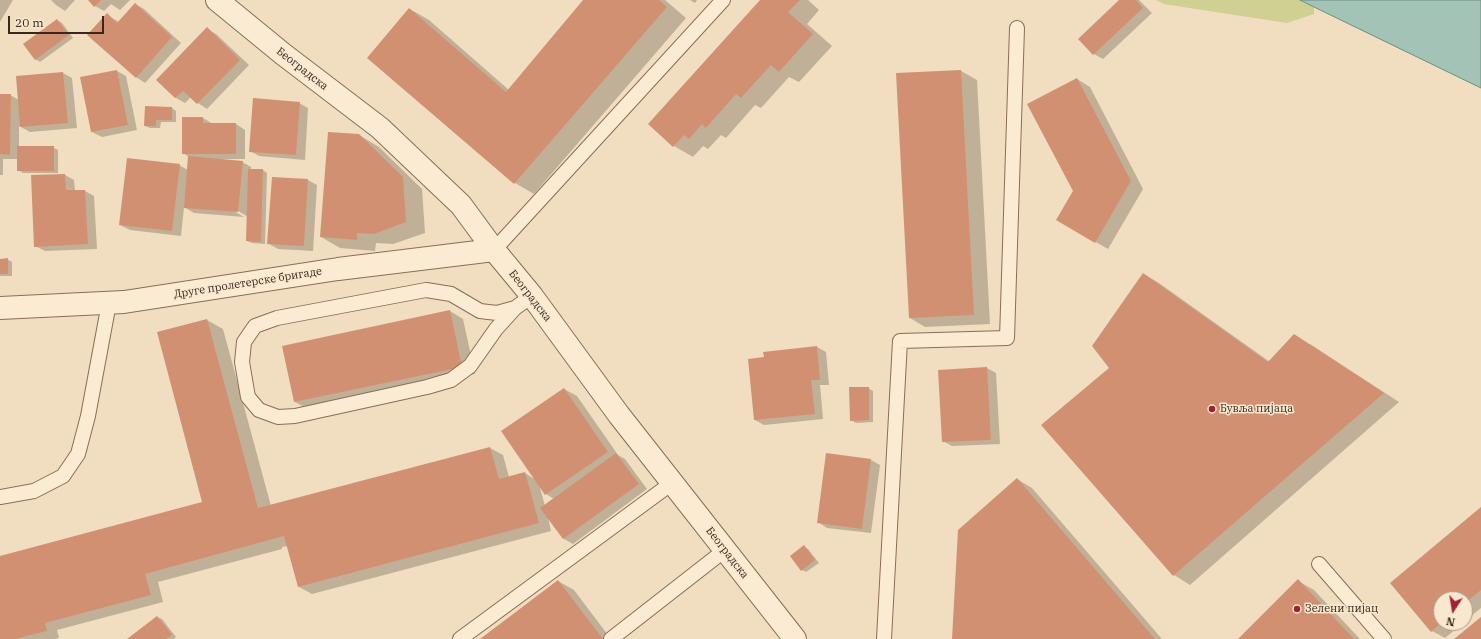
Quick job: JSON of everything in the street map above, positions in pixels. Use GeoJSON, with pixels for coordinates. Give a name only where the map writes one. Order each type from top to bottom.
{"type":"FeatureCollection","features":[{"type":"Feature","properties":{"kind":"street","name":"Београдска"},"geometry":{"type":"LineString","coordinates":[[216,0],[283,54],[380,128],[461,205],[494,250],[524,302],[618,415],[795,639]]}},
{"type":"Feature","properties":{"kind":"street","name":"Друге пролетерске бригаде"},"geometry":{"type":"LineString","coordinates":[[0,308],[124,302],[338,269],[494,250]]}},
{"type":"Feature","properties":{"kind":"lane"},"geometry":{"type":"LineString","coordinates":[[494,250],[723,0]]}},
{"type":"Feature","properties":{"kind":"lane"},"geometry":{"type":"LineString","coordinates":[[884,639],[900,341],[1006,338],[1017,28]]}},
{"type":"Feature","properties":{"kind":"lane"},"geometry":{"type":"LineString","coordinates":[[426,290],[451,294],[480,312],[497,313],[524,302],[496,329],[470,366],[451,380],[427,387],[295,416],[278,417],[259,410],[248,397],[242,362],[244,342],[255,326],[277,318],[426,290]]}},
{"type":"Feature","properties":{"kind":"lane"},"geometry":{"type":"LineString","coordinates":[[0,497],[34,490],[63,476],[78,454],[88,416],[109,303]]}},
{"type":"Feature","properties":{"kind":"lane"},"geometry":{"type":"LineString","coordinates":[[460,639],[672,483]]}},
{"type":"Feature","properties":{"kind":"lane"},"geometry":{"type":"LineString","coordinates":[[610,639],[725,550]]}},
{"type":"Feature","properties":{"kind":"lane"},"geometry":{"type":"LineString","coordinates":[[1319,564],[1384,639]]}},
{"type":"Feature","properties":{"kind":"green space"},"geometry":{"type":"Polygon","coordinates":[[[1156,0],[1300,0],[1314,7],[1314,14],[1287,23],[1164,4],[1156,0]]]}},
{"type":"Feature","properties":{"kind":"shaded area"},"geometry":{"type":"Polygon","coordinates":[[[1300,0],[1481,0],[1481,88],[1314,7],[1300,0]]]}},
{"type":"Feature","properties":{"kind":"building"},"geometry":{"type":"Polygon","coordinates":[[[88,0],[101,0],[94,7],[88,0]]]}},
{"type":"Feature","properties":{"kind":"building"},"geometry":{"type":"Polygon","coordinates":[[[583,0],[659,0],[667,7],[514,184],[367,58],[409,8],[506,92],[583,0]]]}},
{"type":"Feature","properties":{"kind":"building"},"geometry":{"type":"Polygon","coordinates":[[[760,0],[800,0],[788,12],[813,34],[779,72],[771,65],[741,98],[736,94],[706,128],[702,124],[689,139],[684,135],[673,147],[648,124],[760,0]]]}},
{"type":"Feature","properties":{"kind":"building"},"geometry":{"type":"Polygon","coordinates":[[[1119,0],[1136,0],[1143,8],[1093,55],[1078,39],[1119,0]]]}},
{"type":"Feature","properties":{"kind":"building"},"geometry":{"type":"Polygon","coordinates":[[[135,3],[172,37],[136,78],[87,35],[107,13],[117,23],[135,3]]]}},
{"type":"Feature","properties":{"kind":"building"},"geometry":{"type":"Polygon","coordinates":[[[57,19],[69,35],[35,60],[23,44],[57,19]]]}},
{"type":"Feature","properties":{"kind":"building"},"geometry":{"type":"Polygon","coordinates":[[[207,27],[240,60],[197,104],[183,91],[175,98],[156,80],[207,27]]]}},
{"type":"Feature","properties":{"kind":"building"},"geometry":{"type":"Polygon","coordinates":[[[117,70],[128,125],[91,132],[80,77],[117,70]]]}},
{"type":"Feature","properties":{"kind":"building"},"geometry":{"type":"Polygon","coordinates":[[[961,70],[974,315],[909,318],[896,73],[961,70]]]}},
{"type":"Feature","properties":{"kind":"building"},"geometry":{"type":"Polygon","coordinates":[[[63,72],[68,123],[20,127],[16,76],[63,72]]]}},
{"type":"Feature","properties":{"kind":"building"},"geometry":{"type":"Polygon","coordinates":[[[1077,78],[1131,181],[1095,243],[1056,220],[1073,191],[1027,104],[1077,78]]]}},
{"type":"Feature","properties":{"kind":"building"},"geometry":{"type":"Polygon","coordinates":[[[0,94],[11,94],[10,155],[0,154],[0,94]]]}},
{"type":"Feature","properties":{"kind":"building"},"geometry":{"type":"Polygon","coordinates":[[[253,98],[300,102],[296,155],[249,152],[253,98]]]}},
{"type":"Feature","properties":{"kind":"building"},"geometry":{"type":"Polygon","coordinates":[[[145,106],[172,107],[172,120],[156,120],[156,126],[144,126],[145,106]]]}},
{"type":"Feature","properties":{"kind":"building"},"geometry":{"type":"Polygon","coordinates":[[[182,117],[203,117],[203,123],[236,123],[236,154],[182,154],[182,117]]]}},
{"type":"Feature","properties":{"kind":"building"},"geometry":{"type":"Polygon","coordinates":[[[328,132],[359,134],[403,177],[406,222],[374,234],[357,233],[357,240],[320,237],[328,132]]]}},
{"type":"Feature","properties":{"kind":"building"},"geometry":{"type":"Polygon","coordinates":[[[17,146],[54,146],[54,171],[17,171],[17,146]]]}},
{"type":"Feature","properties":{"kind":"building"},"geometry":{"type":"Polygon","coordinates":[[[188,156],[243,161],[238,212],[184,208],[188,156]]]}},
{"type":"Feature","properties":{"kind":"building"},"geometry":{"type":"Polygon","coordinates":[[[127,158],[180,164],[172,231],[119,225],[127,158]]]}},
{"type":"Feature","properties":{"kind":"building"},"geometry":{"type":"Polygon","coordinates":[[[248,169],[263,169],[261,242],[246,241],[248,169]]]}},
{"type":"Feature","properties":{"kind":"building"},"geometry":{"type":"Polygon","coordinates":[[[65,174],[66,190],[85,190],[88,244],[34,247],[31,175],[65,174]]]}},
{"type":"Feature","properties":{"kind":"building"},"geometry":{"type":"Polygon","coordinates":[[[272,177],[308,179],[304,246],[267,244],[272,177]]]}},
{"type":"Feature","properties":{"kind":"building"},"geometry":{"type":"Polygon","coordinates":[[[8,258],[8,274],[0,274],[0,259],[8,258]]]}},
{"type":"Feature","properties":{"kind":"building","name":"Бувља пијаца"},"geometry":{"type":"Polygon","coordinates":[[[1143,273],[1268,362],[1294,334],[1384,393],[1173,576],[1041,425],[1109,368],[1092,346],[1143,273]]]}},
{"type":"Feature","properties":{"kind":"building"},"geometry":{"type":"Polygon","coordinates":[[[450,310],[462,367],[294,402],[282,346],[450,310]]]}},
{"type":"Feature","properties":{"kind":"building"},"geometry":{"type":"Polygon","coordinates":[[[207,319],[258,508],[490,447],[499,479],[525,472],[539,523],[298,587],[284,536],[145,574],[151,595],[45,623],[47,631],[15,639],[0,639],[0,556],[202,502],[157,332],[207,319]]]}},
{"type":"Feature","properties":{"kind":"building"},"geometry":{"type":"Polygon","coordinates":[[[817,346],[820,380],[811,380],[815,414],[754,420],[748,359],[764,357],[763,352],[817,346]]]}},
{"type":"Feature","properties":{"kind":"building"},"geometry":{"type":"Polygon","coordinates":[[[987,367],[991,440],[942,442],[938,370],[987,367]]]}},
{"type":"Feature","properties":{"kind":"building"},"geometry":{"type":"Polygon","coordinates":[[[849,387],[869,387],[869,420],[850,421],[849,387]]]}},
{"type":"Feature","properties":{"kind":"building"},"geometry":{"type":"Polygon","coordinates":[[[564,388],[608,452],[545,495],[501,431],[564,388]]]}},
{"type":"Feature","properties":{"kind":"building"},"geometry":{"type":"Polygon","coordinates":[[[616,453],[639,484],[563,539],[540,508],[616,453]]]}},
{"type":"Feature","properties":{"kind":"building"},"geometry":{"type":"Polygon","coordinates":[[[826,453],[871,459],[862,529],[817,523],[826,453]]]}},
{"type":"Feature","properties":{"kind":"building"},"geometry":{"type":"Polygon","coordinates":[[[1017,478],[1155,639],[952,639],[958,530],[1017,478]]]}},
{"type":"Feature","properties":{"kind":"building"},"geometry":{"type":"Polygon","coordinates":[[[1481,507],[1481,590],[1473,596],[1473,591],[1433,591],[1433,630],[1431,632],[1390,583],[1481,507]]]}},
{"type":"Feature","properties":{"kind":"building"},"geometry":{"type":"Polygon","coordinates":[[[804,545],[815,560],[801,571],[790,556],[804,545]]]}},
{"type":"Feature","properties":{"kind":"building","name":"Зелени пијац"},"geometry":{"type":"Polygon","coordinates":[[[1298,579],[1354,639],[1238,639],[1298,579]]]}},
{"type":"Feature","properties":{"kind":"building"},"geometry":{"type":"Polygon","coordinates":[[[558,580],[603,639],[480,639],[558,580]]]}},
{"type":"Feature","properties":{"kind":"building"},"geometry":{"type":"Polygon","coordinates":[[[157,616],[172,635],[166,639],[127,639],[157,616]]]}},
{"type":"Feature","properties":{"kind":"building"},"geometry":{"type":"Polygon","coordinates":[[[1481,617],[1481,639],[1454,639],[1464,631],[1473,631],[1473,624],[1481,617]]]}},
{"type":"Feature","properties":{"kind":"place","name":"Бувља пијаца"},"geometry":{"type":"Point","coordinates":[1212,409]}},
{"type":"Feature","properties":{"kind":"place","name":"Зелени пијац"},"geometry":{"type":"Point","coordinates":[1297,609]}}]}
